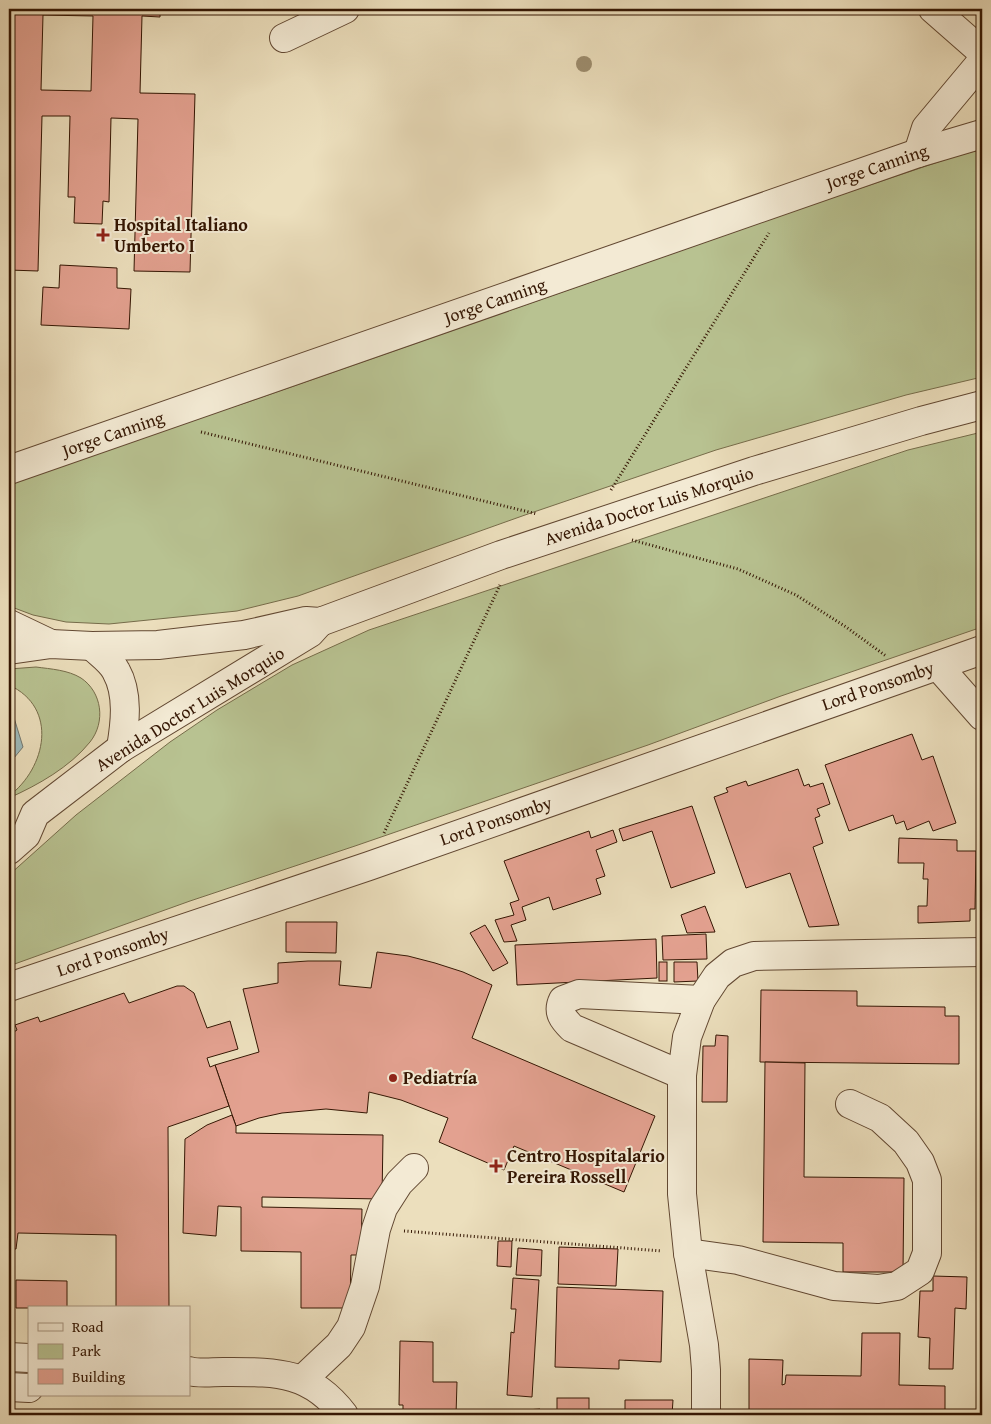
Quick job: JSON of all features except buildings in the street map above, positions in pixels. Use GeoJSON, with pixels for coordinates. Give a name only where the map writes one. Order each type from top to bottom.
{"type":"FeatureCollection","features":[{"type":"Feature","properties":{"kind":"street"},"geometry":{"type":"LineString","coordinates":[[284,38],[345,9]]}},
{"type":"Feature","properties":{"kind":"street"},"geometry":{"type":"LineString","coordinates":[[933,9],[982,52]]}},
{"type":"Feature","properties":{"kind":"street"},"geometry":{"type":"LineString","coordinates":[[918,153],[926,128],[982,61]]}},
{"type":"Feature","properties":{"kind":"street","name":"Jorge Canning"},"geometry":{"type":"LineString","coordinates":[[9,470],[918,153],[982,134]]}},
{"type":"Feature","properties":{"kind":"street","name":"Avenida Doctor Luis Morquio"},"geometry":{"type":"LineString","coordinates":[[9,650],[52,644],[92,646],[158,645],[244,635],[306,621],[320,622],[516,550],[754,471],[921,420],[982,404]]}},
{"type":"Feature","properties":{"kind":"street","name":"Avenida Doctor Luis Morquio"},"geometry":{"type":"LineString","coordinates":[[9,818],[35,814],[121,748],[310,633],[320,622]]}},
{"type":"Feature","properties":{"kind":"street","name":"Avenida Doctor Luis Morquio"},"geometry":{"type":"LineString","coordinates":[[9,624],[52,644]]}},
{"type":"Feature","properties":{"kind":"street"},"geometry":{"type":"LineString","coordinates":[[92,646],[106,658],[116,671],[122,688],[126,713],[121,748]]}},
{"type":"Feature","properties":{"kind":"street","name":"Lord Ponsomby"},"geometry":{"type":"LineString","coordinates":[[9,987],[369,866],[982,650]]}},
{"type":"Feature","properties":{"kind":"street"},"geometry":{"type":"LineString","coordinates":[[938,666],[982,716]]}},
{"type":"Feature","properties":{"kind":"street","name":"Avenida Doctor Luis Morquio"},"geometry":{"type":"LineString","coordinates":[[9,850],[26,835],[35,814]]}},
{"type":"Feature","properties":{"kind":"street"},"geometry":{"type":"LineString","coordinates":[[706,1415],[704,1345],[688,1253],[682,1194],[682,1075],[686,1037],[701,1000],[718,976],[733,963],[754,956],[982,952]]}},
{"type":"Feature","properties":{"kind":"street"},"geometry":{"type":"LineString","coordinates":[[682,1075],[572,1028],[562,1017],[560,1007],[563,1000],[579,994],[701,1000]]}},
{"type":"Feature","properties":{"kind":"street"},"geometry":{"type":"LineString","coordinates":[[688,1253],[738,1260],[834,1286],[878,1290],[897,1286],[920,1271],[926,1253],[927,1180],[920,1162],[906,1142],[880,1118],[850,1104]]}},
{"type":"Feature","properties":{"kind":"street"},"geometry":{"type":"LineString","coordinates":[[302,1380],[340,1345],[351,1327],[365,1286],[376,1229],[383,1208],[398,1183],[414,1168]]}},
{"type":"Feature","properties":{"kind":"street"},"geometry":{"type":"LineString","coordinates":[[9,1357],[28,1358]]}},
{"type":"Feature","properties":{"kind":"street"},"geometry":{"type":"LineString","coordinates":[[190,1372],[278,1373],[302,1380],[333,1401],[344,1415]]}},
{"type":"Feature","properties":{"kind":"street"},"geometry":{"type":"LineString","coordinates":[[9,1387],[28,1388]]}},
{"type":"Feature","properties":{"kind":"path"},"geometry":{"type":"LineString","coordinates":[[589,527],[792,197]]}},
{"type":"Feature","properties":{"kind":"path"},"geometry":{"type":"LineString","coordinates":[[369,866],[516,550]]}},
{"type":"Feature","properties":{"kind":"path"},"geometry":{"type":"LineString","coordinates":[[376,1229],[688,1253]]}},
{"type":"Feature","properties":{"kind":"green space"},"geometry":{"type":"Polygon","coordinates":[[[982,149],[982,377],[906,395],[716,450],[525,515],[298,596],[237,611],[109,624],[66,622],[33,615],[9,606],[9,478],[248,402],[822,201],[982,149]]]}},
{"type":"Feature","properties":{"kind":"green space"},"geometry":{"type":"Polygon","coordinates":[[[982,432],[982,627],[781,696],[648,745],[190,901],[9,966],[9,875],[76,815],[170,742],[217,710],[292,665],[369,630],[908,450],[982,432]]]}},
{"type":"Feature","properties":{"kind":"green space"},"geometry":{"type":"Polygon","coordinates":[[[36,667],[59,670],[81,678],[94,691],[100,717],[95,734],[82,751],[42,781],[9,798],[32,770],[42,739],[41,723],[35,708],[25,695],[9,685],[9,669],[36,667]]]}},
{"type":"Feature","properties":{"kind":"water"},"geometry":{"type":"Polygon","coordinates":[[[9,708],[11,708],[23,747],[9,764],[9,708]]]}},
{"type":"Feature","properties":{"kind":"place","name":"Hospital Italiano Umberto I"},"geometry":{"type":"Point","coordinates":[103,235]}},
{"type":"Feature","properties":{"kind":"place","name":"Pediatría"},"geometry":{"type":"Point","coordinates":[393,1078]}},
{"type":"Feature","properties":{"kind":"place","name":"Centro Hospitalario Pereira Rossell"},"geometry":{"type":"Point","coordinates":[496,1166]}}]}
